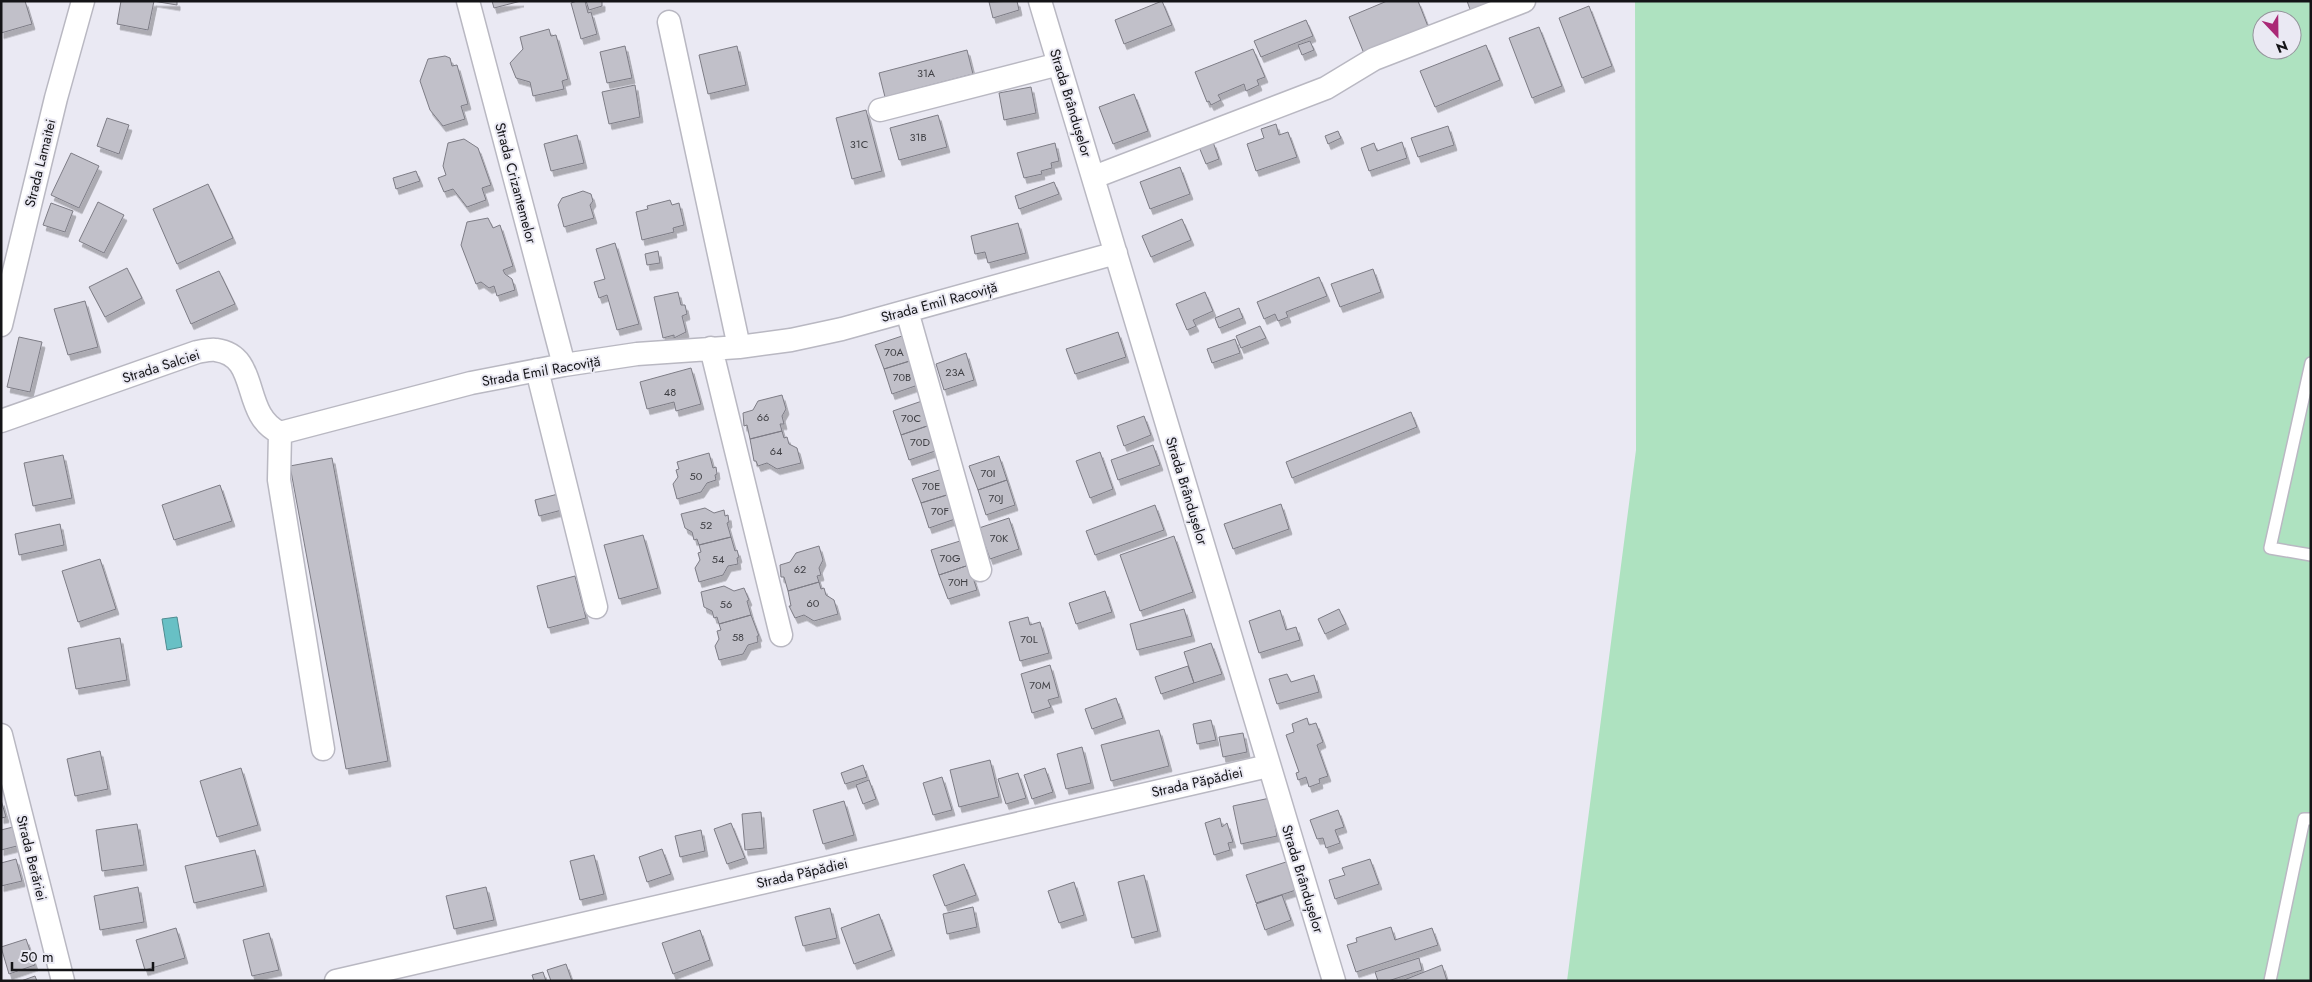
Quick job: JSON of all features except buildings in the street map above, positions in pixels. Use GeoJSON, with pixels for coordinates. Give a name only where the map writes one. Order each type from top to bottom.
{"type":"FeatureCollection","features":[{"type":"Feature","properties":{"kind":"street","name":"Strada Lamaitei"},"geometry":{"type":"LineString","coordinates":[[1,325],[56,98],[83,1]]}},
{"type":"Feature","properties":{"kind":"street","name":"Strada Crizantemelor"},"geometry":{"type":"LineString","coordinates":[[468,1],[564,365]]}},
{"type":"Feature","properties":{"kind":"street","name":"Strada Brândușelor"},"geometry":{"type":"LineString","coordinates":[[1040,1],[1334,981]]}},
{"type":"Feature","properties":{"kind":"street"},"geometry":{"type":"LineString","coordinates":[[1094,177],[1326,88],[1374,60],[1524,1]]}},
{"type":"Feature","properties":{"kind":"street"},"geometry":{"type":"LineString","coordinates":[[669,22],[739,347]]}},
{"type":"Feature","properties":{"kind":"street"},"geometry":{"type":"LineString","coordinates":[[880,110],[1059,64]]}},
{"type":"Feature","properties":{"kind":"street","name":"Strada Emil Racoviță"},"geometry":{"type":"LineString","coordinates":[[280,432],[471,383],[564,365],[637,354],[739,347],[790,340],[907,311],[1116,253]]}},
{"type":"Feature","properties":{"kind":"street"},"geometry":{"type":"LineString","coordinates":[[907,311],[980,570]]}},
{"type":"Feature","properties":{"kind":"street"},"geometry":{"type":"LineString","coordinates":[[711,348],[781,635]]}},
{"type":"Feature","properties":{"kind":"street","name":"Strada Salciei"},"geometry":{"type":"LineString","coordinates":[[1,421],[197,352],[216,350],[235,357],[244,370],[258,414],[264,423],[280,432]]}},
{"type":"Feature","properties":{"kind":"street"},"geometry":{"type":"LineString","coordinates":[[537,370],[596,607]]}},
{"type":"Feature","properties":{"kind":"street"},"geometry":{"type":"LineString","coordinates":[[280,432],[279,480],[323,750]]}},
{"type":"Feature","properties":{"kind":"street","name":"Strada Berăriei"},"geometry":{"type":"LineString","coordinates":[[1,735],[63,981]]}},
{"type":"Feature","properties":{"kind":"street","name":"Strada Păpădiei"},"geometry":{"type":"LineString","coordinates":[[336,981],[1268,766]]}},
{"type":"Feature","properties":{"kind":"lane"},"geometry":{"type":"LineString","coordinates":[[2311,363],[2270,548],[2311,555]]}},
{"type":"Feature","properties":{"kind":"lane"},"geometry":{"type":"LineString","coordinates":[[2270,981],[2304,820],[2311,819]]}},
{"type":"Feature","properties":{"kind":"green space"},"geometry":{"type":"Polygon","coordinates":[[[1635,1],[2311,1],[2311,981],[1567,981],[1636,450],[1635,1]]]}},
{"type":"Feature","properties":{"kind":"water"},"geometry":{"type":"Polygon","coordinates":[[[177,617],[182,647],[167,650],[162,619],[177,617]]]}}]}
